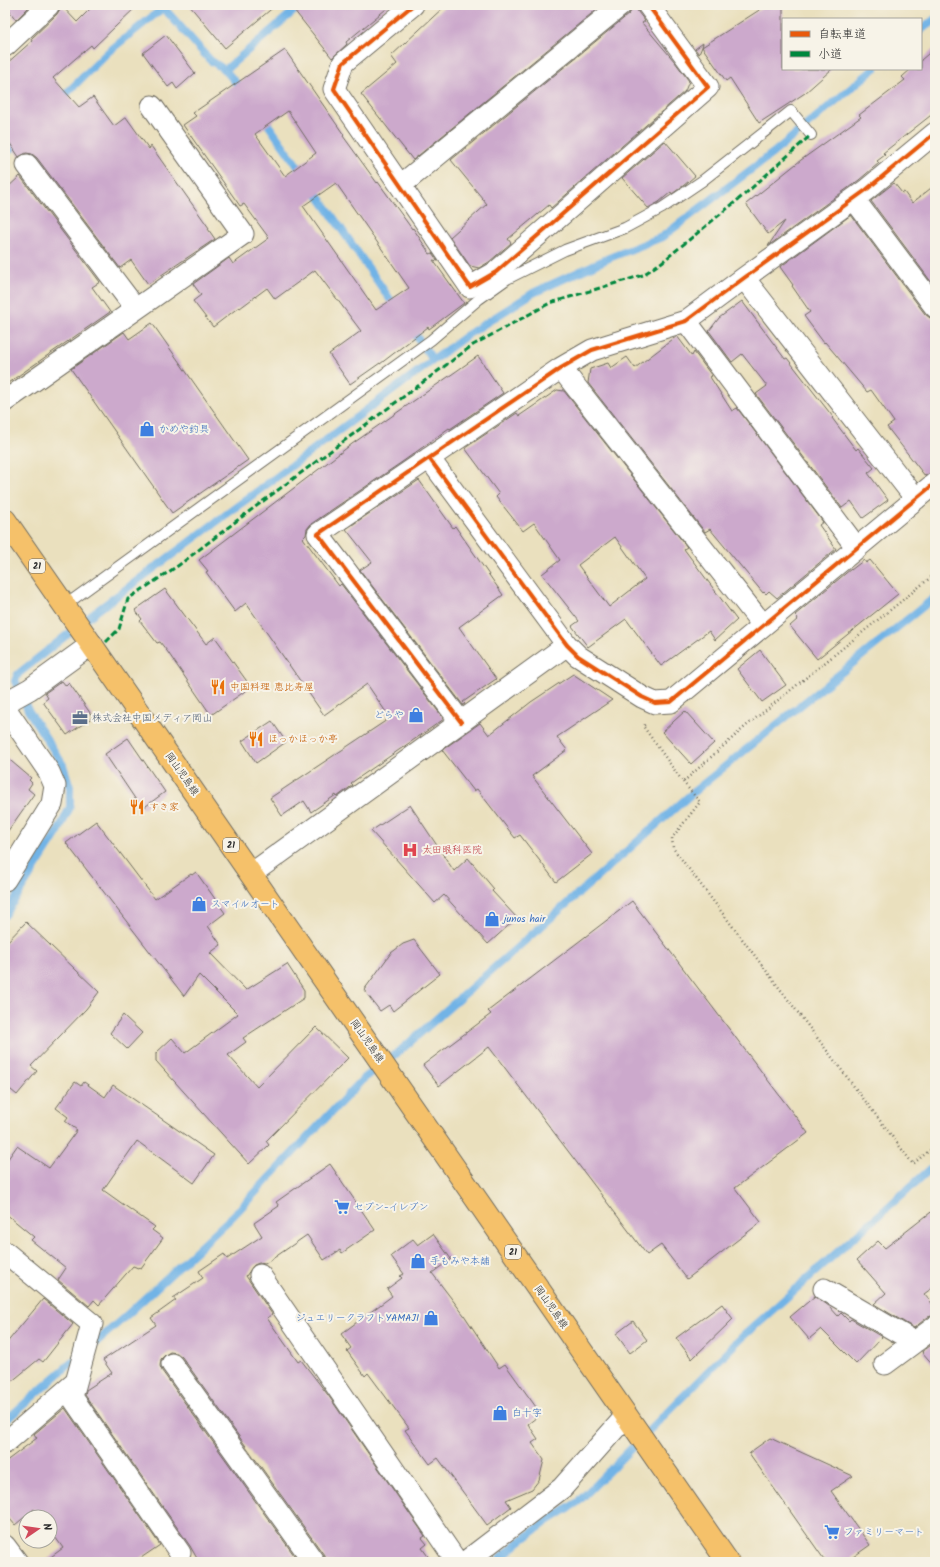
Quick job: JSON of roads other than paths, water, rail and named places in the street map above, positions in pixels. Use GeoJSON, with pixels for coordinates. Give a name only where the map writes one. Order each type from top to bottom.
{"type":"FeatureCollection","features":[{"type":"Feature","properties":{"kind":"main road","name":"岡山児島線"},"geometry":{"type":"LineString","coordinates":[[5,520],[728,1562]]}},
{"type":"Feature","properties":{"kind":"street"},"geometry":{"type":"LineString","coordinates":[[8,36],[49,5]]}},
{"type":"Feature","properties":{"kind":"street"},"geometry":{"type":"LineString","coordinates":[[413,5],[343,63],[334,89],[470,287],[496,272],[708,87],[648,5]]}},
{"type":"Feature","properties":{"kind":"street"},"geometry":{"type":"LineString","coordinates":[[401,186],[621,5]]}},
{"type":"Feature","properties":{"kind":"street"},"geometry":{"type":"LineString","coordinates":[[5,401],[243,234],[152,106]]}},
{"type":"Feature","properties":{"kind":"street"},"geometry":{"type":"LineString","coordinates":[[461,722],[318,534],[561,368],[592,350],[686,321],[854,199],[935,133]]}},
{"type":"Feature","properties":{"kind":"street"},"geometry":{"type":"LineString","coordinates":[[27,165],[136,309]]}},
{"type":"Feature","properties":{"kind":"street"},"geometry":{"type":"LineString","coordinates":[[854,199],[935,307]]}},
{"type":"Feature","properties":{"kind":"street"},"geometry":{"type":"LineString","coordinates":[[744,278],[916,499]]}},
{"type":"Feature","properties":{"kind":"street"},"geometry":{"type":"LineString","coordinates":[[686,321],[857,548]]}},
{"type":"Feature","properties":{"kind":"street"},"geometry":{"type":"LineString","coordinates":[[561,368],[763,625]]}},
{"type":"Feature","properties":{"kind":"street"},"geometry":{"type":"LineString","coordinates":[[429,458],[567,645],[578,656],[642,697],[655,703],[672,702],[935,483]]}},
{"type":"Feature","properties":{"kind":"street"},"geometry":{"type":"LineString","coordinates":[[5,880],[52,804],[54,786],[49,772],[5,708],[12,699],[30,689],[88,640]]}},
{"type":"Feature","properties":{"kind":"street"},"geometry":{"type":"LineString","coordinates":[[251,874],[567,645]]}},
{"type":"Feature","properties":{"kind":"street"},"geometry":{"type":"LineString","coordinates":[[5,1252],[92,1324],[72,1397],[180,1553]]}},
{"type":"Feature","properties":{"kind":"street"},"geometry":{"type":"LineString","coordinates":[[260,1275],[457,1562]]}},
{"type":"Feature","properties":{"kind":"street"},"geometry":{"type":"LineString","coordinates":[[824,1289],[914,1342]]}},
{"type":"Feature","properties":{"kind":"street"},"geometry":{"type":"LineString","coordinates":[[885,1364],[935,1327]]}},
{"type":"Feature","properties":{"kind":"street"},"geometry":{"type":"LineString","coordinates":[[172,1364],[314,1562]]}},
{"type":"Feature","properties":{"kind":"street"},"geometry":{"type":"LineString","coordinates":[[5,1443],[78,1377]]}},
{"type":"Feature","properties":{"kind":"street"},"geometry":{"type":"LineString","coordinates":[[465,1562],[637,1432]]}},
{"type":"Feature","properties":{"kind":"street"},"geometry":{"type":"LineString","coordinates":[[5,1546],[17,1562]]}},
{"type":"Feature","properties":{"kind":"lane"},"geometry":{"type":"LineString","coordinates":[[66,609],[431,340],[479,299],[506,279],[565,250],[625,228],[662,208],[702,181],[791,110],[811,135]]}},
{"type":"Feature","properties":{"kind":"waterway"},"geometry":{"type":"LineString","coordinates":[[161,5],[210,60],[225,70],[243,91]]}},
{"type":"Feature","properties":{"kind":"waterway"},"geometry":{"type":"LineString","coordinates":[[225,70],[301,5]]}},
{"type":"Feature","properties":{"kind":"waterway"},"geometry":{"type":"LineString","coordinates":[[60,100],[108,52],[163,8]]}},
{"type":"Feature","properties":{"kind":"waterway"},"geometry":{"type":"LineString","coordinates":[[922,29],[935,19]]}},
{"type":"Feature","properties":{"kind":"waterway"},"geometry":{"type":"LineString","coordinates":[[5,915],[59,830],[70,807],[70,787],[63,765],[28,710],[15,681],[18,674],[98,610],[467,335],[533,293],[609,258],[662,237],[773,153],[873,70]]}},
{"type":"Feature","properties":{"kind":"waterway"},"geometry":{"type":"LineString","coordinates":[[262,116],[304,175]]}},
{"type":"Feature","properties":{"kind":"waterway"},"geometry":{"type":"LineString","coordinates":[[5,154],[20,139]]}},
{"type":"Feature","properties":{"kind":"waterway"},"geometry":{"type":"LineString","coordinates":[[313,188],[396,308]]}},
{"type":"Feature","properties":{"kind":"waterway"},"geometry":{"type":"LineString","coordinates":[[410,327],[433,360]]}},
{"type":"Feature","properties":{"kind":"waterway"},"geometry":{"type":"LineString","coordinates":[[92,1346],[233,1216],[362,1080],[401,1050],[697,789],[935,597]]}},
{"type":"Feature","properties":{"kind":"waterway"},"geometry":{"type":"LineString","coordinates":[[497,1562],[519,1542],[578,1502],[741,1338],[935,1165]]}},
{"type":"Feature","properties":{"kind":"waterway"},"geometry":{"type":"LineString","coordinates":[[5,1421],[78,1357]]}},
{"type":"Feature","properties":{"kind":"place","name":"かめや釣具"},"geometry":{"type":"Point","coordinates":[147,429]}},
{"type":"Feature","properties":{"kind":"place","name":"中国料理 恵比寿屋"},"geometry":{"type":"Point","coordinates":[218,687]}},
{"type":"Feature","properties":{"kind":"place","name":"どらや"},"geometry":{"type":"Point","coordinates":[416,715]}},
{"type":"Feature","properties":{"kind":"place","name":"株式会社中国メディア岡山"},"geometry":{"type":"Point","coordinates":[80,718]}},
{"type":"Feature","properties":{"kind":"place","name":"ほっかほっか亭"},"geometry":{"type":"Point","coordinates":[256,739]}},
{"type":"Feature","properties":{"kind":"place","name":"すき家"},"geometry":{"type":"Point","coordinates":[137,807]}},
{"type":"Feature","properties":{"kind":"place","name":"太田眼科医院"},"geometry":{"type":"Point","coordinates":[410,850]}},
{"type":"Feature","properties":{"kind":"place","name":"スマイルオート"},"geometry":{"type":"Point","coordinates":[199,904]}},
{"type":"Feature","properties":{"kind":"place","name":"junos hair"},"geometry":{"type":"Point","coordinates":[492,919]}},
{"type":"Feature","properties":{"kind":"place","name":"セブン-イレブン"},"geometry":{"type":"Point","coordinates":[342,1207]}},
{"type":"Feature","properties":{"kind":"place","name":"手もみや本舗"},"geometry":{"type":"Point","coordinates":[418,1261]}},
{"type":"Feature","properties":{"kind":"place","name":"ジュエリークラフトYAMAJI"},"geometry":{"type":"Point","coordinates":[431,1318]}},
{"type":"Feature","properties":{"kind":"place","name":"白十字"},"geometry":{"type":"Point","coordinates":[500,1413]}},
{"type":"Feature","properties":{"kind":"place","name":"ファミリーマート"},"geometry":{"type":"Point","coordinates":[832,1532]}}]}
